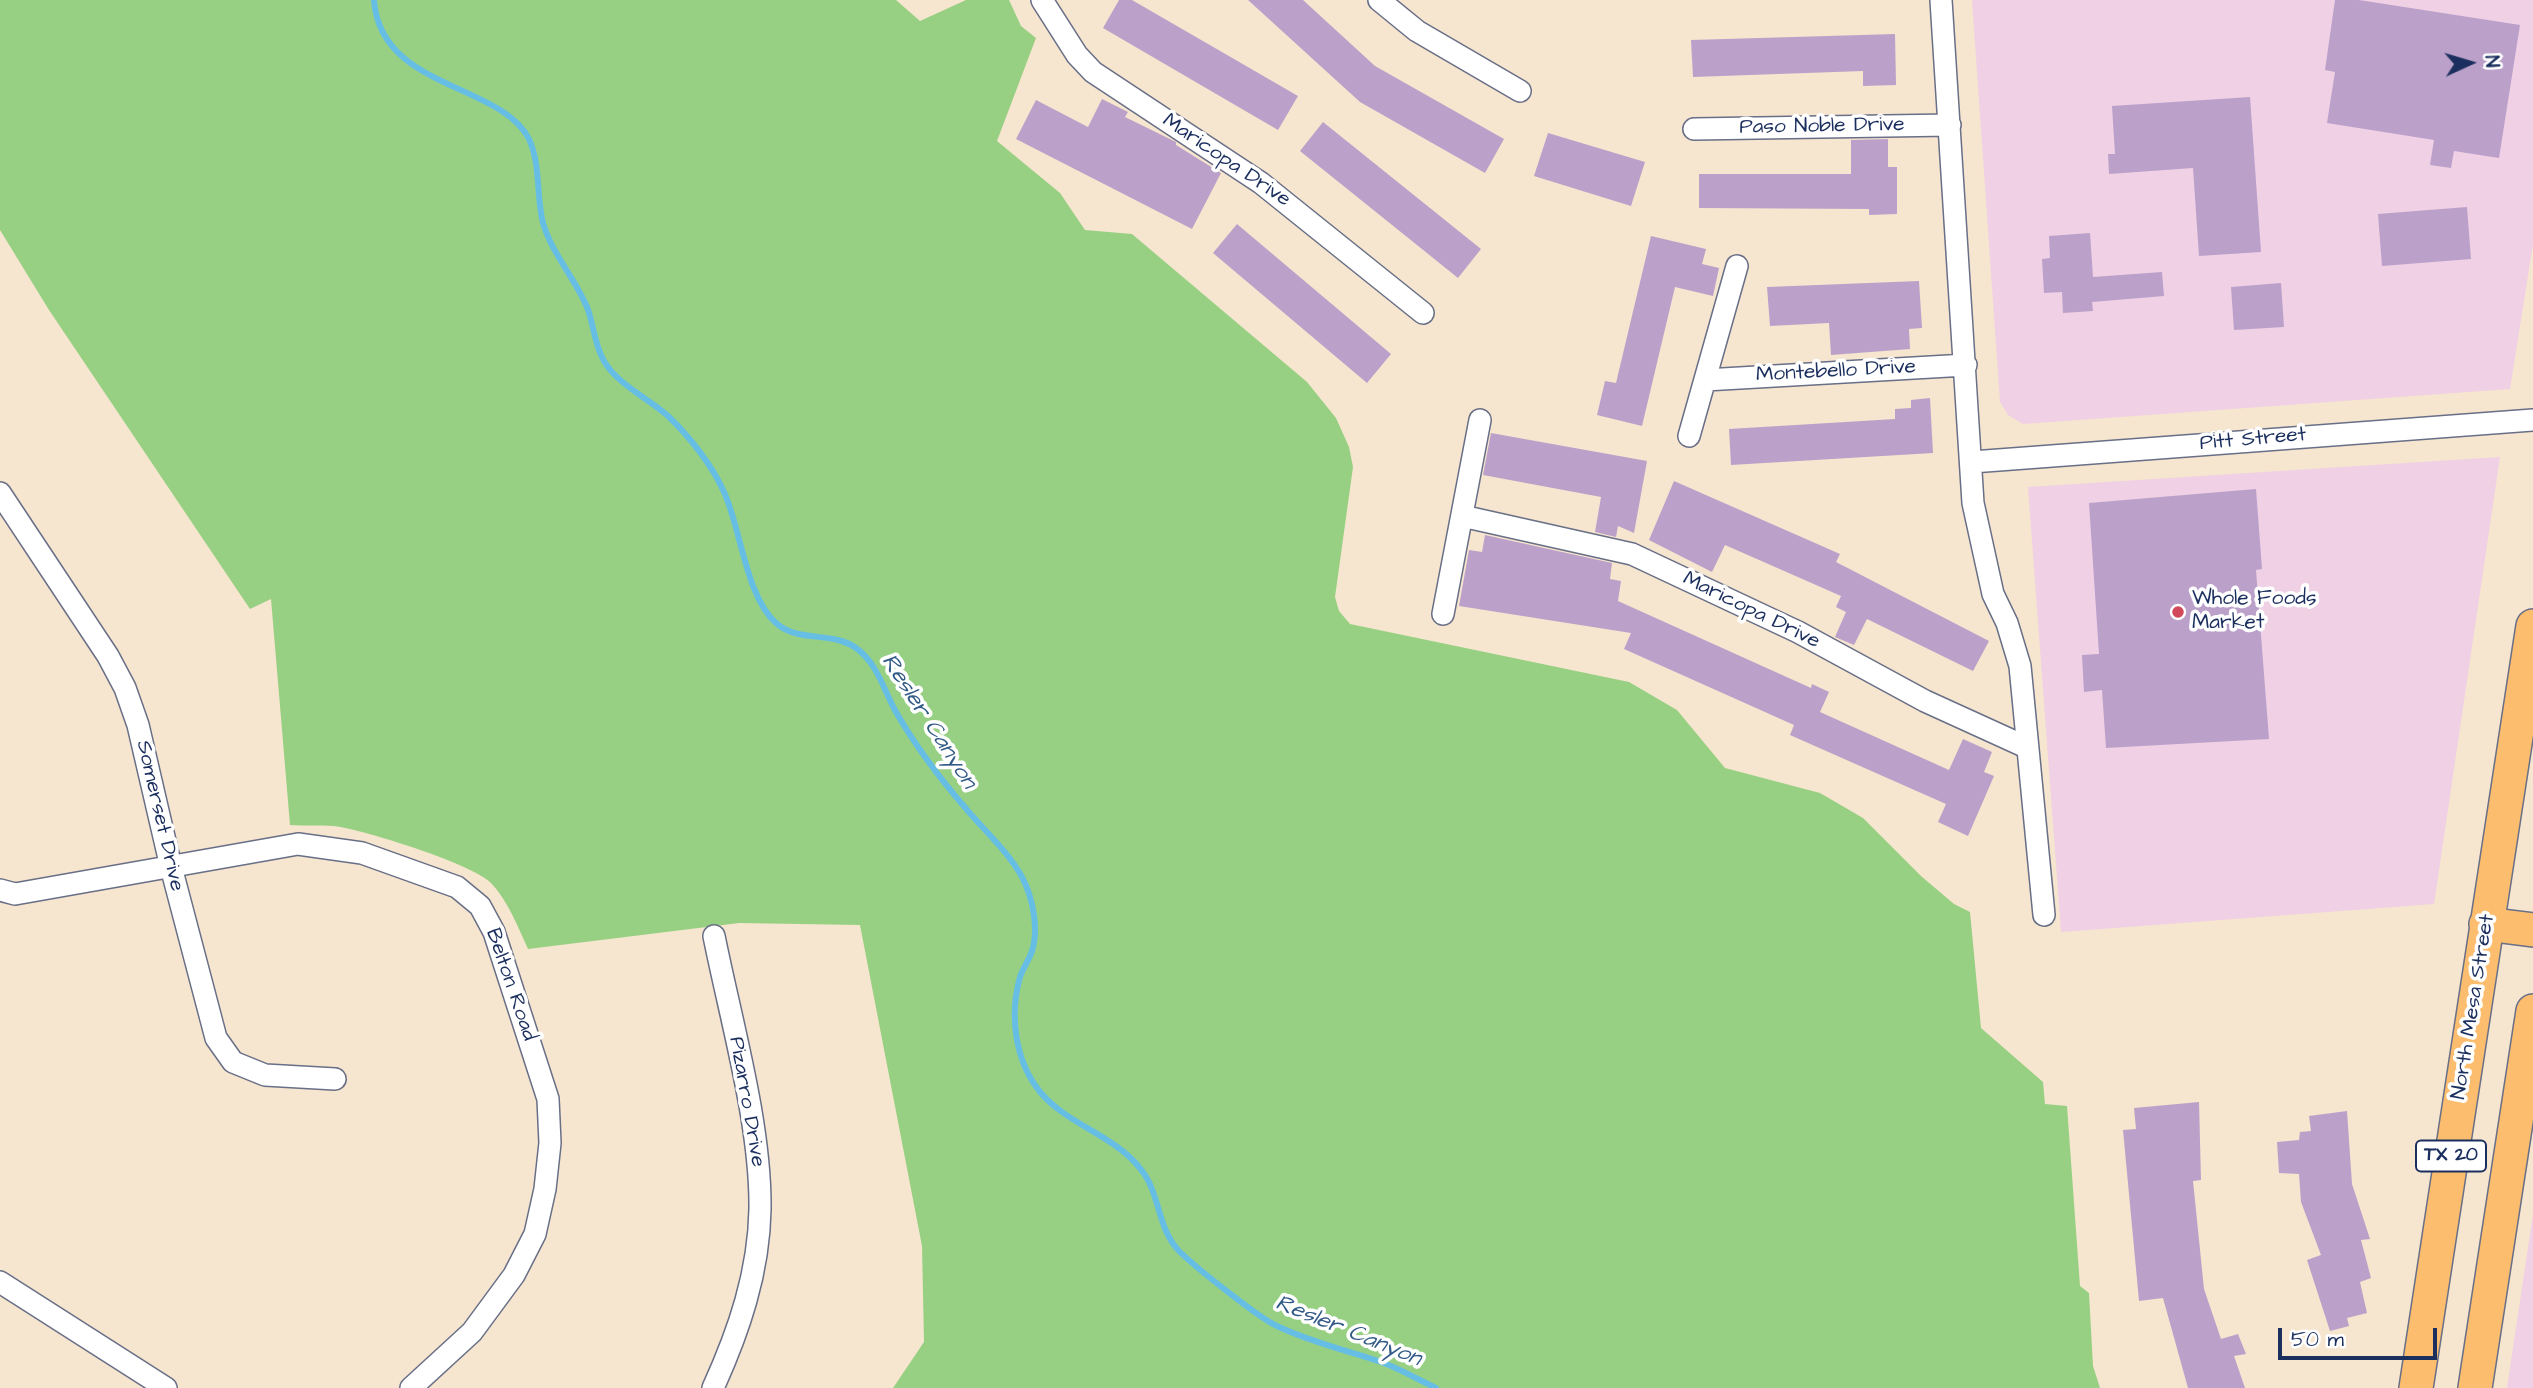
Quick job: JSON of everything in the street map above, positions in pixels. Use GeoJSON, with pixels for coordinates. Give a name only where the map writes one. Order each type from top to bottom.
{"type":"FeatureCollection","features":[{"type":"Feature","properties":{"kind":"main road","name":"North Mesa Street"},"geometry":{"type":"LineString","coordinates":[[2416,1388],[2533,626]]}},
{"type":"Feature","properties":{"kind":"main road"},"geometry":{"type":"LineString","coordinates":[[2486,924],[2533,930]]}},
{"type":"Feature","properties":{"kind":"main road","name":"TX 20"},"geometry":{"type":"LineString","coordinates":[[2475,1388],[2527,1079],[2533,1011]]}},
{"type":"Feature","properties":{"kind":"street","name":"Maricopa Drive"},"geometry":{"type":"LineString","coordinates":[[1042,0],[1077,55],[1093,72],[1261,183],[1423,313]]}},
{"type":"Feature","properties":{"kind":"street"},"geometry":{"type":"LineString","coordinates":[[1379,0],[1417,31],[1520,90]]}},
{"type":"Feature","properties":{"kind":"street"},"geometry":{"type":"LineString","coordinates":[[1941,0],[1973,503],[1981,551],[1993,594],[2007,623],[2020,666],[2026,703],[2026,747],[2044,915]]}},
{"type":"Feature","properties":{"kind":"street","name":"Paso Noble Drive"},"geometry":{"type":"LineString","coordinates":[[1694,129],[1950,125]]}},
{"type":"Feature","properties":{"kind":"street"},"geometry":{"type":"LineString","coordinates":[[1689,436],[1737,266]]}},
{"type":"Feature","properties":{"kind":"street","name":"Montebello Drive"},"geometry":{"type":"LineString","coordinates":[[1705,380],[1966,365]]}},
{"type":"Feature","properties":{"kind":"street"},"geometry":{"type":"LineString","coordinates":[[1443,614],[1480,420]]}},
{"type":"Feature","properties":{"kind":"street","name":"Pitt Street"},"geometry":{"type":"LineString","coordinates":[[1972,462],[2533,420]]}},
{"type":"Feature","properties":{"kind":"street","name":"Somerset Drive"},"geometry":{"type":"LineString","coordinates":[[0,493],[108,656],[125,688],[138,725],[171,867],[216,1038],[233,1062],[265,1074],[335,1079]]}},
{"type":"Feature","properties":{"kind":"street","name":"Maricopa Drive"},"geometry":{"type":"LineString","coordinates":[[1462,516],[1632,554],[1798,632],[1925,701],[2026,747]]}},
{"type":"Feature","properties":{"kind":"street","name":"Belton Road"},"geometry":{"type":"LineString","coordinates":[[0,890],[15,894],[298,844],[362,853],[457,887],[480,906],[494,932],[548,1099],[550,1143],[545,1189],[535,1234],[514,1275],[472,1332],[411,1388]]}},
{"type":"Feature","properties":{"kind":"street","name":"Pizarro Drive"},"geometry":{"type":"LineString","coordinates":[[713,1388],[746,1306],[760,1210],[758,1153],[714,936]]}},
{"type":"Feature","properties":{"kind":"street"},"geometry":{"type":"LineString","coordinates":[[0,1282],[166,1388]]}},
{"type":"Feature","properties":{"kind":"shaded area"},"geometry":{"type":"Polygon","coordinates":[[[1972,0],[2533,0],[2533,244],[2510,389],[2023,424],[2008,415],[2000,402],[1972,0]]]}},
{"type":"Feature","properties":{"kind":"shaded area"},"geometry":{"type":"Polygon","coordinates":[[[2500,457],[2434,904],[2061,932],[2028,487],[2500,457]]]}},
{"type":"Feature","properties":{"kind":"shaded area"},"geometry":{"type":"Polygon","coordinates":[[[2533,1214],[2533,1388],[2507,1388],[2533,1214]]]}},
{"type":"Feature","properties":{"kind":"green space"},"geometry":{"type":"Polygon","coordinates":[[[0,0],[896,0],[920,21],[966,0],[1009,0],[1021,26],[1036,38],[997,141],[1060,193],[1085,230],[1132,234],[1307,382],[1336,418],[1349,447],[1353,467],[1335,597],[1339,611],[1350,624],[1629,682],[1677,710],[1725,768],[1820,793],[1863,818],[1921,876],[1954,904],[1970,912],[1981,1028],[2043,1082],[2045,1104],[2067,1106],[2080,1286],[2089,1293],[2093,1366],[2100,1388],[893,1388],[924,1342],[922,1246],[860,925],[739,923],[528,949],[503,898],[491,883],[480,875],[416,848],[368,834],[334,826],[290,825],[271,599],[250,609],[49,310],[0,230],[0,0]]]}},
{"type":"Feature","properties":{"kind":"building"},"geometry":{"type":"Polygon","coordinates":[[[1119,0],[1132,0],[1298,96],[1278,130],[1103,28],[1119,0]]]}},
{"type":"Feature","properties":{"kind":"building"},"geometry":{"type":"Polygon","coordinates":[[[1248,0],[1303,0],[1375,66],[1504,139],[1485,173],[1360,102],[1248,0]]]}},
{"type":"Feature","properties":{"kind":"building"},"geometry":{"type":"Polygon","coordinates":[[[2335,0],[2359,0],[2520,25],[2499,158],[2454,151],[2451,168],[2430,165],[2434,140],[2327,123],[2335,72],[2325,70],[2335,0]]]}},
{"type":"Feature","properties":{"kind":"building"},"geometry":{"type":"Polygon","coordinates":[[[1895,34],[1896,85],[1863,86],[1863,71],[1693,77],[1691,40],[1895,34]]]}},
{"type":"Feature","properties":{"kind":"building"},"geometry":{"type":"Polygon","coordinates":[[[2250,97],[2261,252],[2199,256],[2193,168],[2109,174],[2108,154],[2115,154],[2112,106],[2250,97]]]}},
{"type":"Feature","properties":{"kind":"building"},"geometry":{"type":"Polygon","coordinates":[[[1102,99],[1128,112],[1125,117],[1176,142],[1176,145],[1221,173],[1192,229],[1016,139],[1036,100],[1088,127],[1102,99]]]}},
{"type":"Feature","properties":{"kind":"building"},"geometry":{"type":"Polygon","coordinates":[[[1323,122],[1481,249],[1458,278],[1300,151],[1323,122]]]}},
{"type":"Feature","properties":{"kind":"building"},"geometry":{"type":"Polygon","coordinates":[[[1548,133],[1645,162],[1631,206],[1534,176],[1548,133]]]}},
{"type":"Feature","properties":{"kind":"building"},"geometry":{"type":"Polygon","coordinates":[[[1888,139],[1888,167],[1897,167],[1897,214],[1869,215],[1869,209],[1699,208],[1699,174],[1851,174],[1851,140],[1888,139]]]}},
{"type":"Feature","properties":{"kind":"building"},"geometry":{"type":"Polygon","coordinates":[[[2467,207],[2471,259],[2382,266],[2378,214],[2467,207]]]}},
{"type":"Feature","properties":{"kind":"building"},"geometry":{"type":"Polygon","coordinates":[[[1237,224],[1391,354],[1367,383],[1213,253],[1237,224]]]}},
{"type":"Feature","properties":{"kind":"building"},"geometry":{"type":"Polygon","coordinates":[[[2090,233],[2093,277],[2162,272],[2164,296],[2092,302],[2093,311],[2063,313],[2062,292],[2044,293],[2042,259],[2050,258],[2049,236],[2090,233]]]}},
{"type":"Feature","properties":{"kind":"building"},"geometry":{"type":"Polygon","coordinates":[[[1651,236],[1706,249],[1702,264],[1719,268],[1713,296],[1675,287],[1642,426],[1597,415],[1605,381],[1616,383],[1651,236]]]}},
{"type":"Feature","properties":{"kind":"building"},"geometry":{"type":"Polygon","coordinates":[[[1919,281],[1922,328],[1909,329],[1910,349],[1831,355],[1829,323],[1770,326],[1767,287],[1919,281]]]}},
{"type":"Feature","properties":{"kind":"building"},"geometry":{"type":"Polygon","coordinates":[[[2281,283],[2284,327],[2234,330],[2231,287],[2281,283]]]}},
{"type":"Feature","properties":{"kind":"building"},"geometry":{"type":"Polygon","coordinates":[[[1930,398],[1933,453],[1731,465],[1729,429],[1895,419],[1895,409],[1911,408],[1911,400],[1930,398]]]}},
{"type":"Feature","properties":{"kind":"building"},"geometry":{"type":"Polygon","coordinates":[[[1491,433],[1647,461],[1634,533],[1618,526],[1616,537],[1595,532],[1601,497],[1483,475],[1491,433]]]}},
{"type":"Feature","properties":{"kind":"building"},"geometry":{"type":"Polygon","coordinates":[[[1674,481],[1840,554],[1836,562],[1989,641],[1973,671],[1867,619],[1854,645],[1835,637],[1846,612],[1836,607],[1841,596],[1725,545],[1712,572],[1649,540],[1674,481]]]}},
{"type":"Feature","properties":{"kind":"building","name":"Whole Foods Market"},"geometry":{"type":"Polygon","coordinates":[[[2256,489],[2262,569],[2256,570],[2269,739],[2106,748],[2102,690],[2084,692],[2082,655],[2099,654],[2089,503],[2256,489]]]}},
{"type":"Feature","properties":{"kind":"building"},"geometry":{"type":"Polygon","coordinates":[[[1485,535],[1612,563],[1610,579],[1621,581],[1618,601],[1811,688],[1812,684],[1829,692],[1820,712],[1949,770],[1963,739],[1992,752],[1984,772],[1994,776],[1968,836],[1938,822],[1946,804],[1790,735],[1794,725],[1624,649],[1631,633],[1459,606],[1469,550],[1482,552],[1485,535]]]}},
{"type":"Feature","properties":{"kind":"building"},"geometry":{"type":"Polygon","coordinates":[[[2199,1102],[2201,1180],[2193,1181],[2204,1289],[2221,1339],[2238,1334],[2246,1354],[2234,1356],[2245,1388],[2188,1388],[2163,1298],[2139,1301],[2123,1130],[2136,1129],[2134,1108],[2199,1102]]]}},
{"type":"Feature","properties":{"kind":"building"},"geometry":{"type":"Polygon","coordinates":[[[2347,1111],[2352,1184],[2370,1239],[2361,1240],[2371,1278],[2360,1282],[2367,1313],[2347,1318],[2349,1326],[2330,1331],[2307,1260],[2321,1255],[2301,1202],[2299,1174],[2279,1173],[2277,1142],[2299,1140],[2300,1132],[2311,1131],[2309,1116],[2347,1111]]]}},
{"type":"Feature","properties":{"kind":"waterway","name":"Resler Canyon"},"geometry":{"type":"LineString","coordinates":[[374,0],[381,29],[397,51],[418,68],[494,106],[515,121],[529,139],[537,170],[543,223],[552,245],[587,307],[604,361],[617,377],[676,424],[713,472],[730,507],[751,580],[766,611],[785,629],[847,643],[864,654],[921,751],[1017,868],[1029,894],[1035,933],[1032,951],[1020,977],[1015,1023],[1025,1067],[1041,1093],[1064,1113],[1116,1146],[1139,1167],[1151,1187],[1172,1242],[1187,1258],[1242,1303],[1290,1332],[1384,1363],[1436,1388]]}},
{"type":"Feature","properties":{"kind":"place","name":"Whole Foods Market"},"geometry":{"type":"Point","coordinates":[2178,612]}}]}
